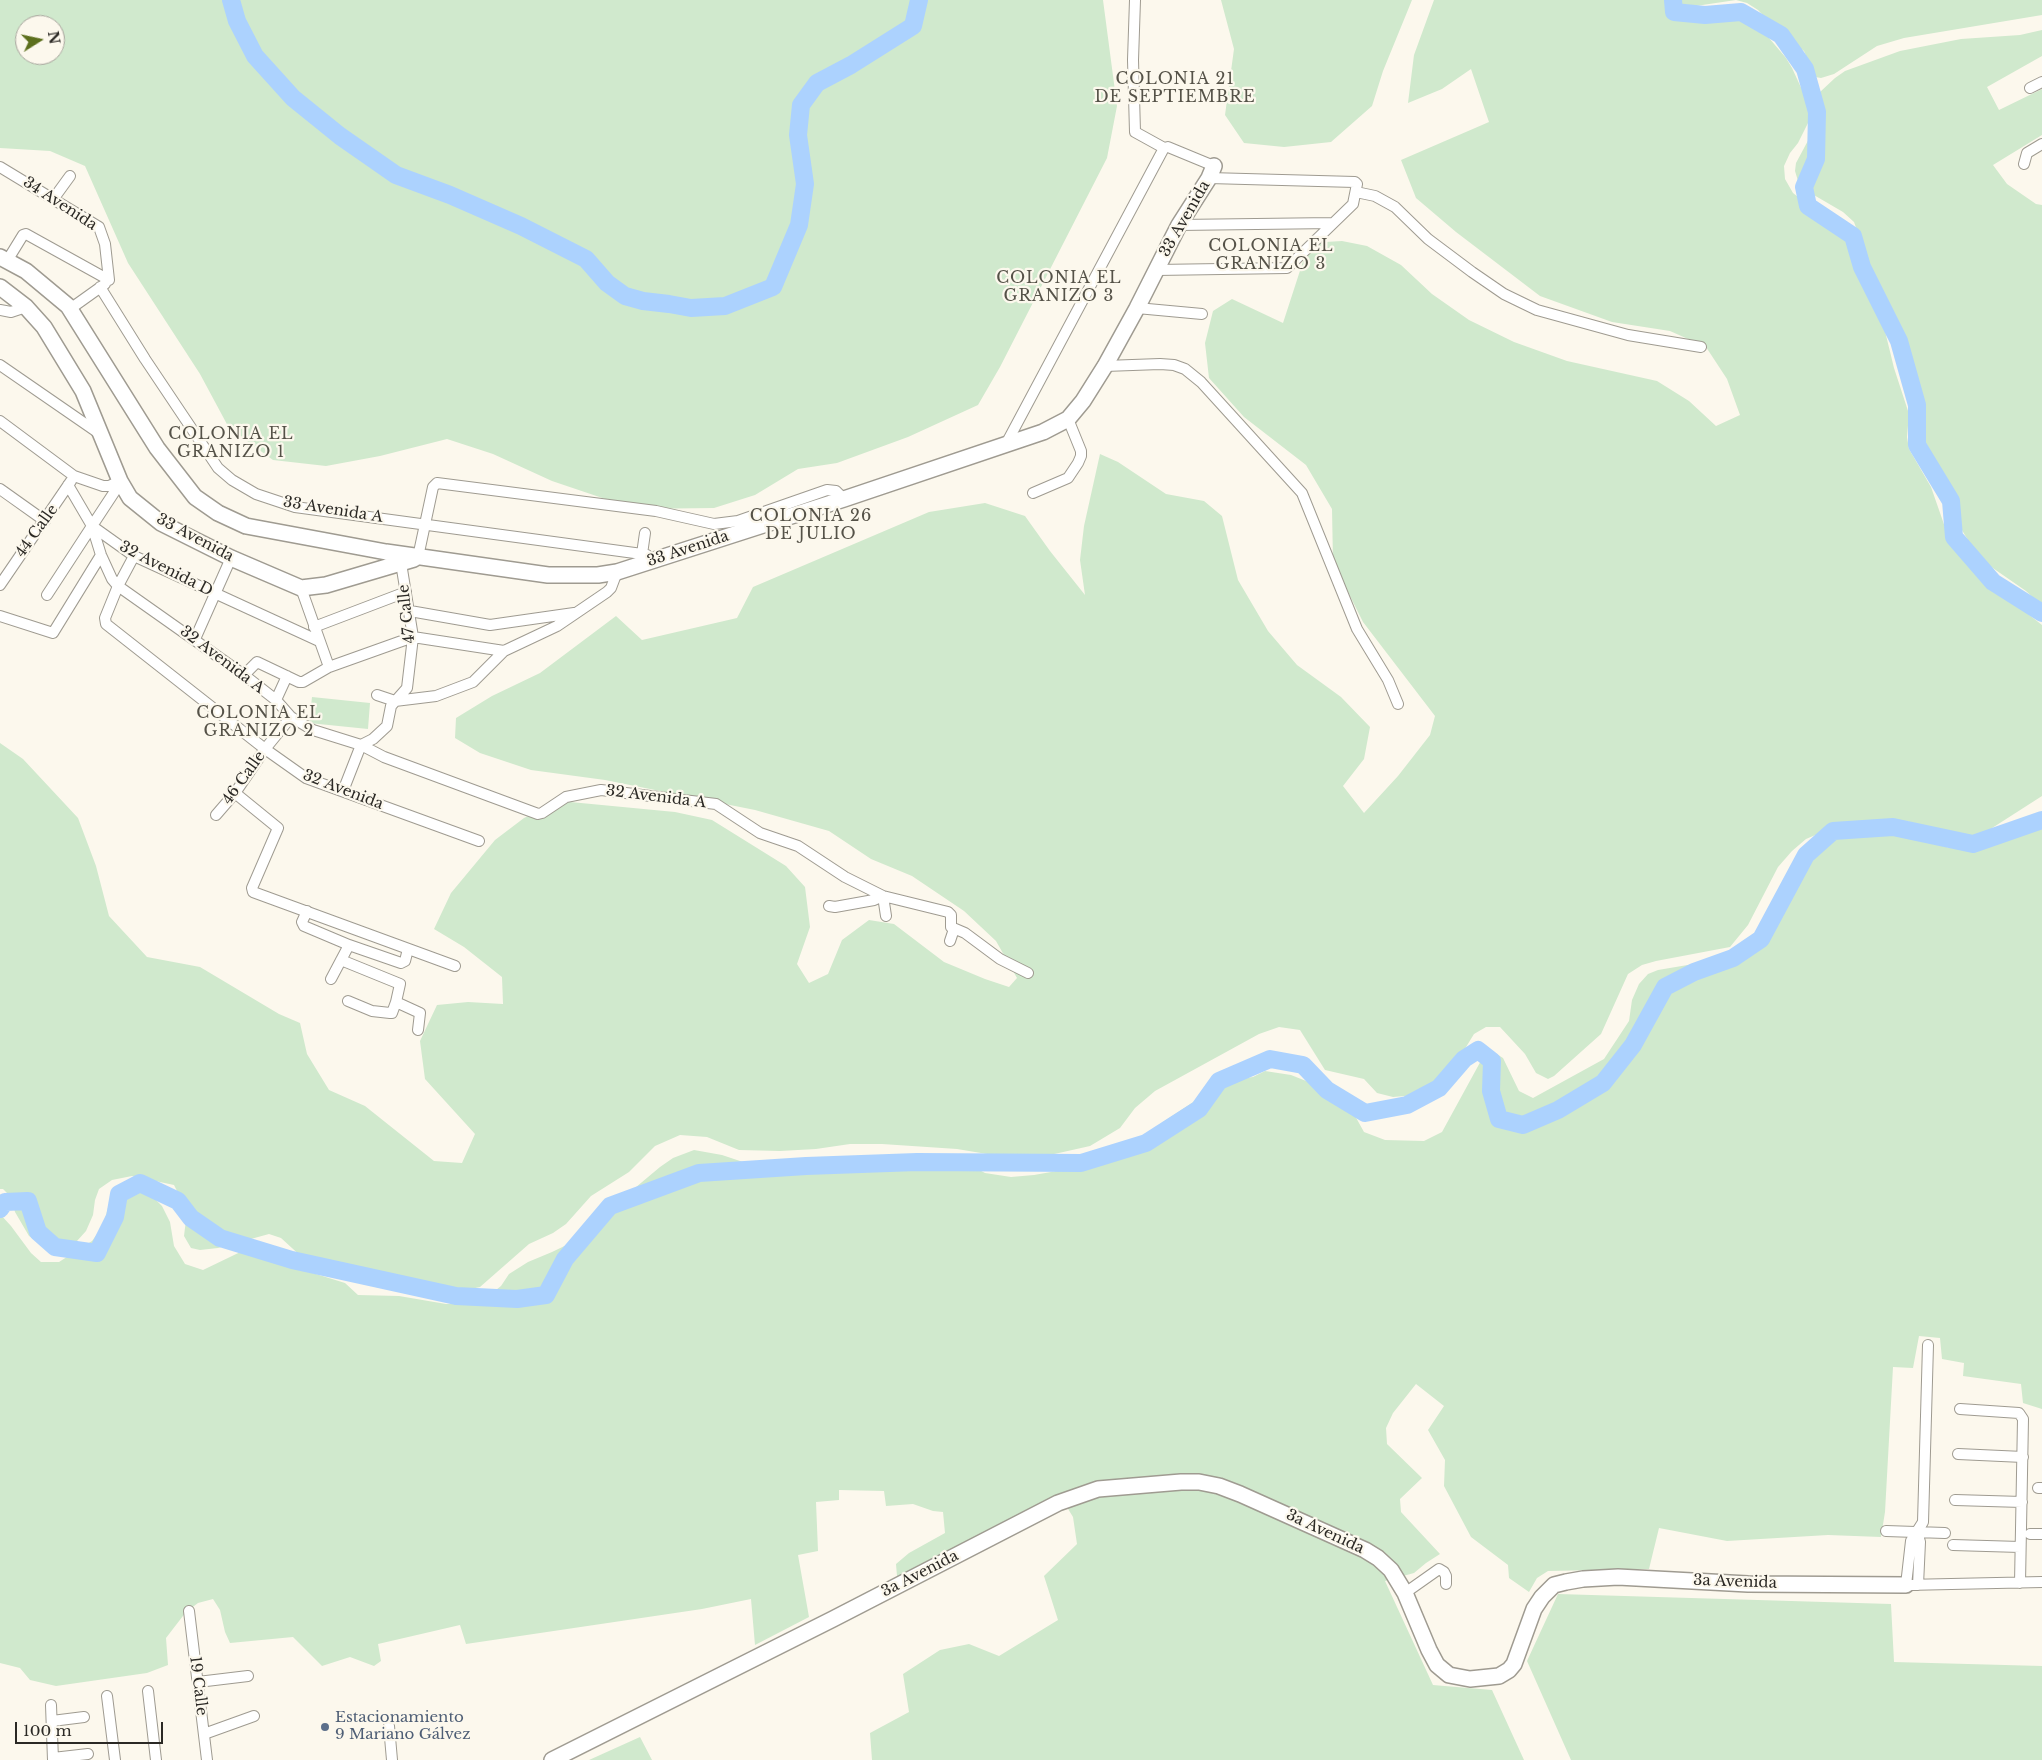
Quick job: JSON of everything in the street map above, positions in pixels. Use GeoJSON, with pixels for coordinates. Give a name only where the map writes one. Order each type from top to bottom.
{"type":"FeatureCollection","features":[{"type":"Feature","properties":{"kind":"street","name":"33 Avenida"},"geometry":{"type":"LineString","coordinates":[[0,287],[26,307],[44,327],[83,391],[116,483],[130,498],[161,523],[232,558],[301,588],[326,584],[386,559],[418,557],[548,575],[598,575],[617,572],[844,499],[1043,432],[1068,419],[1083,401],[1105,366],[1179,225],[1211,172],[1168,147],[1164,148],[1135,132],[1133,60],[1135,0]]}},
{"type":"Feature","properties":{"kind":"street"},"geometry":{"type":"LineString","coordinates":[[2030,88],[2042,82]]}},
{"type":"Feature","properties":{"kind":"street"},"geometry":{"type":"LineString","coordinates":[[2024,164],[2027,153],[2042,144]]}},
{"type":"Feature","properties":{"kind":"street"},"geometry":{"type":"LineString","coordinates":[[1006,444],[1164,148]]}},
{"type":"Feature","properties":{"kind":"street","name":"34 Avenida"},"geometry":{"type":"LineString","coordinates":[[0,167],[99,227],[105,244],[109,280]]}},
{"type":"Feature","properties":{"kind":"street"},"geometry":{"type":"LineString","coordinates":[[1156,270],[1287,268],[1353,204],[1357,184],[1355,182],[1211,172]]}},
{"type":"Feature","properties":{"kind":"street"},"geometry":{"type":"LineString","coordinates":[[54,198],[70,176]]}},
{"type":"Feature","properties":{"kind":"street"},"geometry":{"type":"LineString","coordinates":[[1356,192],[1375,196],[1395,207],[1428,239],[1472,272],[1504,294],[1537,310],[1628,335],[1701,347]]}},
{"type":"Feature","properties":{"kind":"street"},"geometry":{"type":"LineString","coordinates":[[1179,225],[1333,223]]}},
{"type":"Feature","properties":{"kind":"street"},"geometry":{"type":"LineString","coordinates":[[4,259],[23,235],[26,234],[109,280],[70,309]]}},
{"type":"Feature","properties":{"kind":"street","name":"33 Avenida"},"geometry":{"type":"LineString","coordinates":[[4,259],[26,271],[70,309],[157,448],[195,496],[218,513],[246,526],[401,563],[418,557]]}},
{"type":"Feature","properties":{"kind":"street","name":"33 Avenida A"},"geometry":{"type":"LineString","coordinates":[[100,287],[145,359],[218,468],[232,480],[256,494],[295,507],[642,554],[658,558]]}},
{"type":"Feature","properties":{"kind":"street"},"geometry":{"type":"LineString","coordinates":[[0,310],[12,312],[26,307]]}},
{"type":"Feature","properties":{"kind":"street"},"geometry":{"type":"LineString","coordinates":[[1137,308],[1202,314]]}},
{"type":"Feature","properties":{"kind":"street"},"geometry":{"type":"LineString","coordinates":[[1105,366],[1160,364],[1174,365],[1185,369],[1202,382],[1302,493],[1357,629],[1388,680],[1398,704]]}},
{"type":"Feature","properties":{"kind":"street"},"geometry":{"type":"LineString","coordinates":[[0,365],[100,434]]}},
{"type":"Feature","properties":{"kind":"street"},"geometry":{"type":"LineString","coordinates":[[1033,493],[1068,478],[1078,463],[1081,451],[1068,419]]}},
{"type":"Feature","properties":{"kind":"street"},"geometry":{"type":"LineString","coordinates":[[0,421],[71,480],[92,526],[101,556],[112,579],[118,586],[134,556]]}},
{"type":"Feature","properties":{"kind":"street"},"geometry":{"type":"LineString","coordinates":[[47,595],[115,491],[116,483],[104,486],[71,480]]}},
{"type":"Feature","properties":{"kind":"street","name":"44 Calle"},"geometry":{"type":"LineString","coordinates":[[0,585],[71,480]]}},
{"type":"Feature","properties":{"kind":"street"},"geometry":{"type":"LineString","coordinates":[[418,557],[432,487],[437,483],[656,511],[714,524],[738,521],[827,490],[836,491],[844,499]]}},
{"type":"Feature","properties":{"kind":"street"},"geometry":{"type":"LineString","coordinates":[[0,489],[45,521]]}},
{"type":"Feature","properties":{"kind":"street","name":"32 Avenida D"},"geometry":{"type":"LineString","coordinates":[[92,526],[134,556],[319,641]]}},
{"type":"Feature","properties":{"kind":"street"},"geometry":{"type":"LineString","coordinates":[[642,554],[645,533]]}},
{"type":"Feature","properties":{"kind":"street"},"geometry":{"type":"LineString","coordinates":[[0,616],[53,633],[101,556]]}},
{"type":"Feature","properties":{"kind":"street"},"geometry":{"type":"LineString","coordinates":[[196,639],[214,594],[232,558]]}},
{"type":"Feature","properties":{"kind":"street","name":"47 Calle"},"geometry":{"type":"LineString","coordinates":[[361,745],[373,739],[387,726],[391,706],[407,688],[413,637],[401,563]]}},
{"type":"Feature","properties":{"kind":"street"},"geometry":{"type":"LineString","coordinates":[[377,695],[395,701],[436,696],[473,682],[504,651],[557,626],[611,588],[617,572]]}},
{"type":"Feature","properties":{"kind":"street","name":"32 Avenida"},"geometry":{"type":"LineString","coordinates":[[118,586],[105,621],[265,749],[306,778],[479,841]]}},
{"type":"Feature","properties":{"kind":"street","name":"32 Avenida A"},"geometry":{"type":"LineString","coordinates":[[118,586],[196,639],[276,700],[291,717],[313,730],[361,745],[384,757],[538,814],[566,797],[601,790],[716,804],[760,833],[798,846],[845,877],[883,896],[948,912],[951,915],[949,926],[954,929]]}},
{"type":"Feature","properties":{"kind":"street"},"geometry":{"type":"LineString","coordinates":[[301,588],[329,667]]}},
{"type":"Feature","properties":{"kind":"street"},"geometry":{"type":"LineString","coordinates":[[314,627],[406,592]]}},
{"type":"Feature","properties":{"kind":"street"},"geometry":{"type":"LineString","coordinates":[[410,611],[490,625],[579,612]]}},
{"type":"Feature","properties":{"kind":"street"},"geometry":{"type":"LineString","coordinates":[[244,675],[257,662],[299,682],[304,682],[329,667],[413,637],[504,651]]}},
{"type":"Feature","properties":{"kind":"street"},"geometry":{"type":"LineString","coordinates":[[276,700],[287,676]]}},
{"type":"Feature","properties":{"kind":"street","name":"46 Calle"},"geometry":{"type":"LineString","coordinates":[[216,815],[235,793],[265,749],[291,717]]}},
{"type":"Feature","properties":{"kind":"street"},"geometry":{"type":"LineString","coordinates":[[343,791],[361,745]]}},
{"type":"Feature","properties":{"kind":"street"},"geometry":{"type":"LineString","coordinates":[[235,793],[278,828],[251,891],[455,966]]}},
{"type":"Feature","properties":{"kind":"street"},"geometry":{"type":"LineString","coordinates":[[829,906],[835,907],[874,900],[883,896],[886,916]]}},
{"type":"Feature","properties":{"kind":"street"},"geometry":{"type":"LineString","coordinates":[[307,911],[302,922],[304,926],[349,945],[401,963],[405,961],[408,949]]}},
{"type":"Feature","properties":{"kind":"street"},"geometry":{"type":"LineString","coordinates":[[950,941],[954,929],[965,933],[1000,959],[1028,973]]}},
{"type":"Feature","properties":{"kind":"street"},"geometry":{"type":"LineString","coordinates":[[331,979],[349,945]]}},
{"type":"Feature","properties":{"kind":"street"},"geometry":{"type":"LineString","coordinates":[[341,960],[398,983],[400,988],[392,1013],[372,1012],[348,1001]]}},
{"type":"Feature","properties":{"kind":"street"},"geometry":{"type":"LineString","coordinates":[[396,1002],[420,1013],[418,1030]]}},
{"type":"Feature","properties":{"kind":"street"},"geometry":{"type":"LineString","coordinates":[[1912,1585],[1911,1542],[1923,1522],[1928,1345]]}},
{"type":"Feature","properties":{"kind":"street"},"geometry":{"type":"LineString","coordinates":[[1960,1409],[2022,1415],[2023,1457],[2020,1582]]}},
{"type":"Feature","properties":{"kind":"street"},"geometry":{"type":"LineString","coordinates":[[1958,1454],[2023,1457]]}},
{"type":"Feature","properties":{"kind":"street","name":"3a Avenida"},"geometry":{"type":"LineString","coordinates":[[552,1760],[850,1610],[1058,1502],[1098,1489],[1182,1482],[1199,1482],[1219,1486],[1365,1550],[1378,1558],[1390,1570],[1405,1593],[1437,1665],[1448,1675],[1470,1680],[1500,1676],[1509,1670],[1514,1664],[1534,1609],[1542,1597],[1554,1585],[1583,1579],[1618,1577],[1748,1584],[1912,1585],[2042,1582]]}},
{"type":"Feature","properties":{"kind":"street"},"geometry":{"type":"LineString","coordinates":[[1955,1500],[2022,1502]]}},
{"type":"Feature","properties":{"kind":"street"},"geometry":{"type":"LineString","coordinates":[[1886,1531],[1945,1533]]}},
{"type":"Feature","properties":{"kind":"street"},"geometry":{"type":"LineString","coordinates":[[2030,1534],[2042,1534]]}},
{"type":"Feature","properties":{"kind":"street"},"geometry":{"type":"LineString","coordinates":[[1953,1545],[2020,1547]]}},
{"type":"Feature","properties":{"kind":"street"},"geometry":{"type":"LineString","coordinates":[[1405,1593],[1439,1569],[1446,1576],[1446,1584]]}},
{"type":"Feature","properties":{"kind":"street","name":"19 Calle"},"geometry":{"type":"LineString","coordinates":[[189,1611],[207,1760]]}},
{"type":"Feature","properties":{"kind":"street"},"geometry":{"type":"LineString","coordinates":[[198,1682],[248,1676]]}},
{"type":"Feature","properties":{"kind":"street"},"geometry":{"type":"LineString","coordinates":[[148,1691],[156,1760]]}},
{"type":"Feature","properties":{"kind":"street"},"geometry":{"type":"LineString","coordinates":[[107,1696],[115,1760]]}},
{"type":"Feature","properties":{"kind":"street"},"geometry":{"type":"LineString","coordinates":[[51,1705],[53,1759],[88,1754]]}},
{"type":"Feature","properties":{"kind":"street"},"geometry":{"type":"LineString","coordinates":[[204,1734],[254,1716]]}},
{"type":"Feature","properties":{"kind":"street"},"geometry":{"type":"LineString","coordinates":[[52,1721],[84,1717]]}},
{"type":"Feature","properties":{"kind":"street"},"geometry":{"type":"LineString","coordinates":[[389,1726],[392,1760]]}},
{"type":"Feature","properties":{"kind":"green space"},"geometry":{"type":"Polygon","coordinates":[[[0,0],[1103,0],[1117,106],[1107,158],[1000,367],[978,405],[908,437],[837,463],[798,469],[755,495],[714,508],[635,509],[552,481],[493,454],[447,439],[380,456],[326,466],[273,460],[229,428],[200,374],[128,263],[85,166],[50,151],[0,148],[0,0]]]}},
{"type":"Feature","properties":{"kind":"green space"},"geometry":{"type":"Polygon","coordinates":[[[1221,0],[1412,0],[1383,71],[1372,106],[1331,142],[1284,147],[1244,143],[1225,115],[1234,49],[1221,0]]]}},
{"type":"Feature","properties":{"kind":"green space"},"geometry":{"type":"Polygon","coordinates":[[[1434,0],[1666,0],[1669,9],[1673,13],[1726,11],[1736,13],[1751,20],[1758,25],[1786,58],[1810,107],[1810,119],[1784,166],[1785,179],[1793,193],[1807,204],[1834,216],[1850,239],[1884,327],[1894,368],[1909,414],[1907,437],[1909,449],[1931,487],[1947,533],[1960,556],[1976,573],[2042,625],[2042,796],[1970,840],[1951,837],[1907,821],[1851,824],[1825,831],[1806,839],[1778,867],[1748,925],[1730,947],[1656,961],[1642,965],[1628,974],[1601,1034],[1554,1076],[1548,1079],[1536,1073],[1525,1054],[1500,1027],[1486,1027],[1474,1034],[1463,1052],[1451,1082],[1440,1093],[1393,1097],[1377,1093],[1364,1079],[1325,1070],[1300,1030],[1279,1027],[1259,1034],[1155,1091],[1135,1108],[1120,1128],[1090,1146],[1041,1157],[1011,1158],[957,1149],[882,1144],[850,1144],[816,1149],[780,1151],[739,1150],[707,1137],[680,1135],[655,1146],[629,1172],[591,1196],[566,1224],[553,1233],[529,1244],[480,1287],[444,1293],[354,1279],[304,1259],[281,1238],[269,1234],[218,1248],[200,1250],[191,1248],[184,1236],[186,1220],[183,1203],[174,1185],[132,1176],[112,1180],[99,1189],[93,1215],[86,1231],[77,1241],[64,1248],[49,1249],[29,1236],[15,1212],[11,1197],[3,1189],[0,1189],[0,743],[23,759],[78,818],[96,866],[109,916],[147,957],[200,967],[279,1014],[300,1023],[307,1054],[329,1090],[365,1106],[434,1161],[462,1163],[475,1134],[425,1079],[420,1041],[437,1005],[468,1002],[503,1004],[502,977],[464,947],[434,929],[451,893],[495,840],[524,818],[560,801],[675,812],[712,820],[786,866],[805,887],[810,927],[797,964],[809,983],[828,974],[842,940],[869,920],[894,924],[944,962],[985,979],[1009,987],[1017,978],[996,941],[964,911],[912,876],[871,859],[829,831],[755,810],[605,780],[531,770],[480,753],[455,738],[456,718],[492,696],[540,673],[616,616],[642,640],[737,618],[753,587],[929,512],[985,503],[1025,516],[1085,595],[1080,560],[1084,526],[1100,454],[1118,462],[1166,494],[1204,501],[1222,516],[1238,580],[1268,631],[1297,665],[1341,697],[1370,727],[1364,759],[1343,786],[1364,813],[1398,776],[1430,735],[1435,716],[1363,622],[1333,562],[1332,509],[1306,465],[1244,417],[1209,378],[1205,343],[1213,311],[1232,299],[1283,323],[1309,243],[1342,241],[1367,246],[1401,265],[1432,294],[1469,320],[1514,342],[1567,361],[1657,381],[1689,401],[1716,426],[1740,415],[1727,379],[1706,347],[1670,331],[1612,322],[1540,296],[1456,232],[1416,198],[1401,160],[1489,122],[1471,69],[1442,89],[1408,103],[1414,55],[1434,0]]]}},
{"type":"Feature","properties":{"kind":"green space"},"geometry":{"type":"Polygon","coordinates":[[[1679,0],[1736,0],[1689,7],[1681,5],[1679,0]]]}},
{"type":"Feature","properties":{"kind":"green space"},"geometry":{"type":"Polygon","coordinates":[[[1736,0],[2042,0],[2042,15],[1904,38],[1877,46],[1834,74],[1821,78],[1815,77],[1804,51],[1781,34],[1758,10],[1747,3],[1736,0]]]}},
{"type":"Feature","properties":{"kind":"green space"},"geometry":{"type":"Polygon","coordinates":[[[2042,30],[2042,56],[1987,87],[1999,110],[2042,89],[2042,135],[1993,165],[2007,184],[2036,204],[2042,205],[2042,606],[2026,591],[1987,564],[1975,552],[1956,520],[1924,459],[1922,450],[1924,438],[1912,380],[1854,222],[1843,212],[1807,191],[1798,181],[1795,171],[1796,163],[1811,135],[1820,92],[1845,71],[1900,51],[1961,39],[2020,35],[2042,30]]]}},
{"type":"Feature","properties":{"kind":"green space"},"geometry":{"type":"Polygon","coordinates":[[[312,697],[370,703],[368,729],[309,723],[312,697]]]}},
{"type":"Feature","properties":{"kind":"green space"},"geometry":{"type":"Polygon","coordinates":[[[2042,820],[2042,1409],[2023,1403],[2021,1384],[1963,1376],[1964,1363],[1942,1359],[1940,1338],[1919,1336],[1913,1368],[1893,1367],[1885,1512],[1881,1537],[1828,1535],[1727,1541],[1659,1528],[1649,1569],[1548,1571],[1537,1578],[1529,1592],[1509,1578],[1508,1565],[1471,1537],[1444,1486],[1445,1460],[1428,1430],[1444,1406],[1416,1384],[1393,1413],[1386,1428],[1387,1444],[1422,1478],[1400,1499],[1401,1512],[1440,1554],[1414,1573],[1385,1581],[1433,1685],[1492,1690],[1524,1760],[872,1760],[870,1733],[909,1712],[903,1674],[940,1650],[969,1644],[999,1656],[1058,1620],[1044,1576],[1077,1544],[1073,1517],[1062,1499],[910,1576],[897,1576],[896,1564],[909,1553],[945,1533],[943,1512],[933,1511],[913,1504],[886,1506],[884,1491],[839,1490],[839,1500],[816,1502],[818,1551],[798,1555],[809,1617],[755,1645],[751,1599],[702,1609],[466,1644],[460,1625],[378,1644],[381,1661],[374,1666],[350,1657],[322,1666],[293,1637],[230,1643],[225,1632],[220,1610],[213,1599],[198,1603],[186,1612],[166,1638],[168,1665],[147,1673],[56,1686],[30,1680],[20,1668],[0,1663],[0,1214],[31,1253],[41,1262],[59,1262],[92,1241],[103,1226],[109,1204],[123,1190],[147,1191],[162,1206],[170,1222],[174,1246],[185,1264],[203,1270],[259,1243],[272,1245],[283,1260],[303,1270],[345,1283],[358,1295],[399,1296],[446,1304],[463,1304],[487,1297],[501,1286],[509,1274],[528,1262],[581,1238],[592,1224],[660,1167],[673,1158],[694,1150],[722,1155],[749,1164],[823,1171],[858,1171],[933,1164],[972,1166],[985,1173],[1011,1177],[1034,1175],[1108,1162],[1138,1148],[1163,1122],[1225,1081],[1253,1077],[1265,1071],[1291,1075],[1344,1096],[1364,1132],[1385,1140],[1424,1141],[1442,1132],[1483,1057],[1492,1051],[1503,1058],[1519,1091],[1533,1098],[1604,1059],[1629,1021],[1632,1000],[1639,984],[1648,974],[1658,970],[1729,958],[1741,951],[1755,937],[1767,920],[1795,858],[1806,845],[1817,840],[1873,830],[1890,831],[1950,848],[1983,848],[2003,841],[2042,820]]]}},
{"type":"Feature","properties":{"kind":"green space"},"geometry":{"type":"Polygon","coordinates":[[[1558,1594],[1891,1604],[1894,1662],[2042,1666],[2042,1760],[1571,1760],[1527,1661],[1558,1594]]]}},
{"type":"Feature","properties":{"kind":"green space"},"geometry":{"type":"Polygon","coordinates":[[[640,1737],[652,1760],[589,1760],[640,1737]]]}},
{"type":"Feature","properties":{"kind":"waterway"},"geometry":{"type":"LineString","coordinates":[[231,0],[237,21],[255,56],[293,98],[340,136],[396,175],[450,195],[521,226],[586,259],[607,283],[625,296],[643,301],[691,308],[725,306],[773,287],[799,225],[805,184],[798,135],[801,105],[817,83],[851,65],[913,26],[919,0]]}},
{"type":"Feature","properties":{"kind":"waterway"},"geometry":{"type":"LineString","coordinates":[[1673,0],[1674,12],[1705,15],[1741,12],[1781,35],[1805,69],[1817,112],[1816,159],[1804,187],[1808,206],[1853,236],[1862,267],[1899,341],[1917,405],[1917,445],[1951,501],[1954,537],[1993,582],[2042,613]]}},
{"type":"Feature","properties":{"kind":"waterway"},"geometry":{"type":"LineString","coordinates":[[0,1209],[5,1202],[28,1201],[38,1232],[55,1247],[97,1253],[115,1217],[119,1194],[140,1183],[178,1201],[191,1218],[220,1238],[292,1260],[456,1296],[517,1299],[546,1295],[565,1259],[610,1206],[699,1173],[806,1166],[917,1162],[1081,1163],[1146,1143],[1199,1109],[1219,1081],[1270,1059],[1303,1065],[1327,1090],[1365,1113],[1407,1105],[1439,1088],[1464,1059],[1478,1050],[1492,1061],[1491,1091],[1499,1119],[1523,1125],[1558,1110],[1603,1083],[1633,1045],[1665,987],[1694,972],[1733,958],[1761,939],[1806,855],[1833,831],[1893,827],[1973,844],[2042,820]]}},
{"type":"Feature","properties":{"kind":"place","name":"Estacionamiento 9 Mariano Gálvez"},"geometry":{"type":"Point","coordinates":[325,1727]}},
{"type":"Feature","properties":{"kind":"district","name":"COLONIA 21 DE SEPTIEMBRE"},"geometry":{"type":"Point","coordinates":[1175,88]}},
{"type":"Feature","properties":{"kind":"district","name":"COLONIA EL GRANIZO 3"},"geometry":{"type":"Point","coordinates":[1271,255]}},
{"type":"Feature","properties":{"kind":"district","name":"COLONIA EL GRANIZO 3"},"geometry":{"type":"Point","coordinates":[1059,287]}},
{"type":"Feature","properties":{"kind":"district","name":"COLONIA EL GRANIZO 1"},"geometry":{"type":"Point","coordinates":[231,443]}},
{"type":"Feature","properties":{"kind":"district","name":"COLONIA 26 DE JULIO"},"geometry":{"type":"Point","coordinates":[811,525]}},
{"type":"Feature","properties":{"kind":"district","name":"COLONIA EL GRANIZO 2"},"geometry":{"type":"Point","coordinates":[259,722]}}]}
